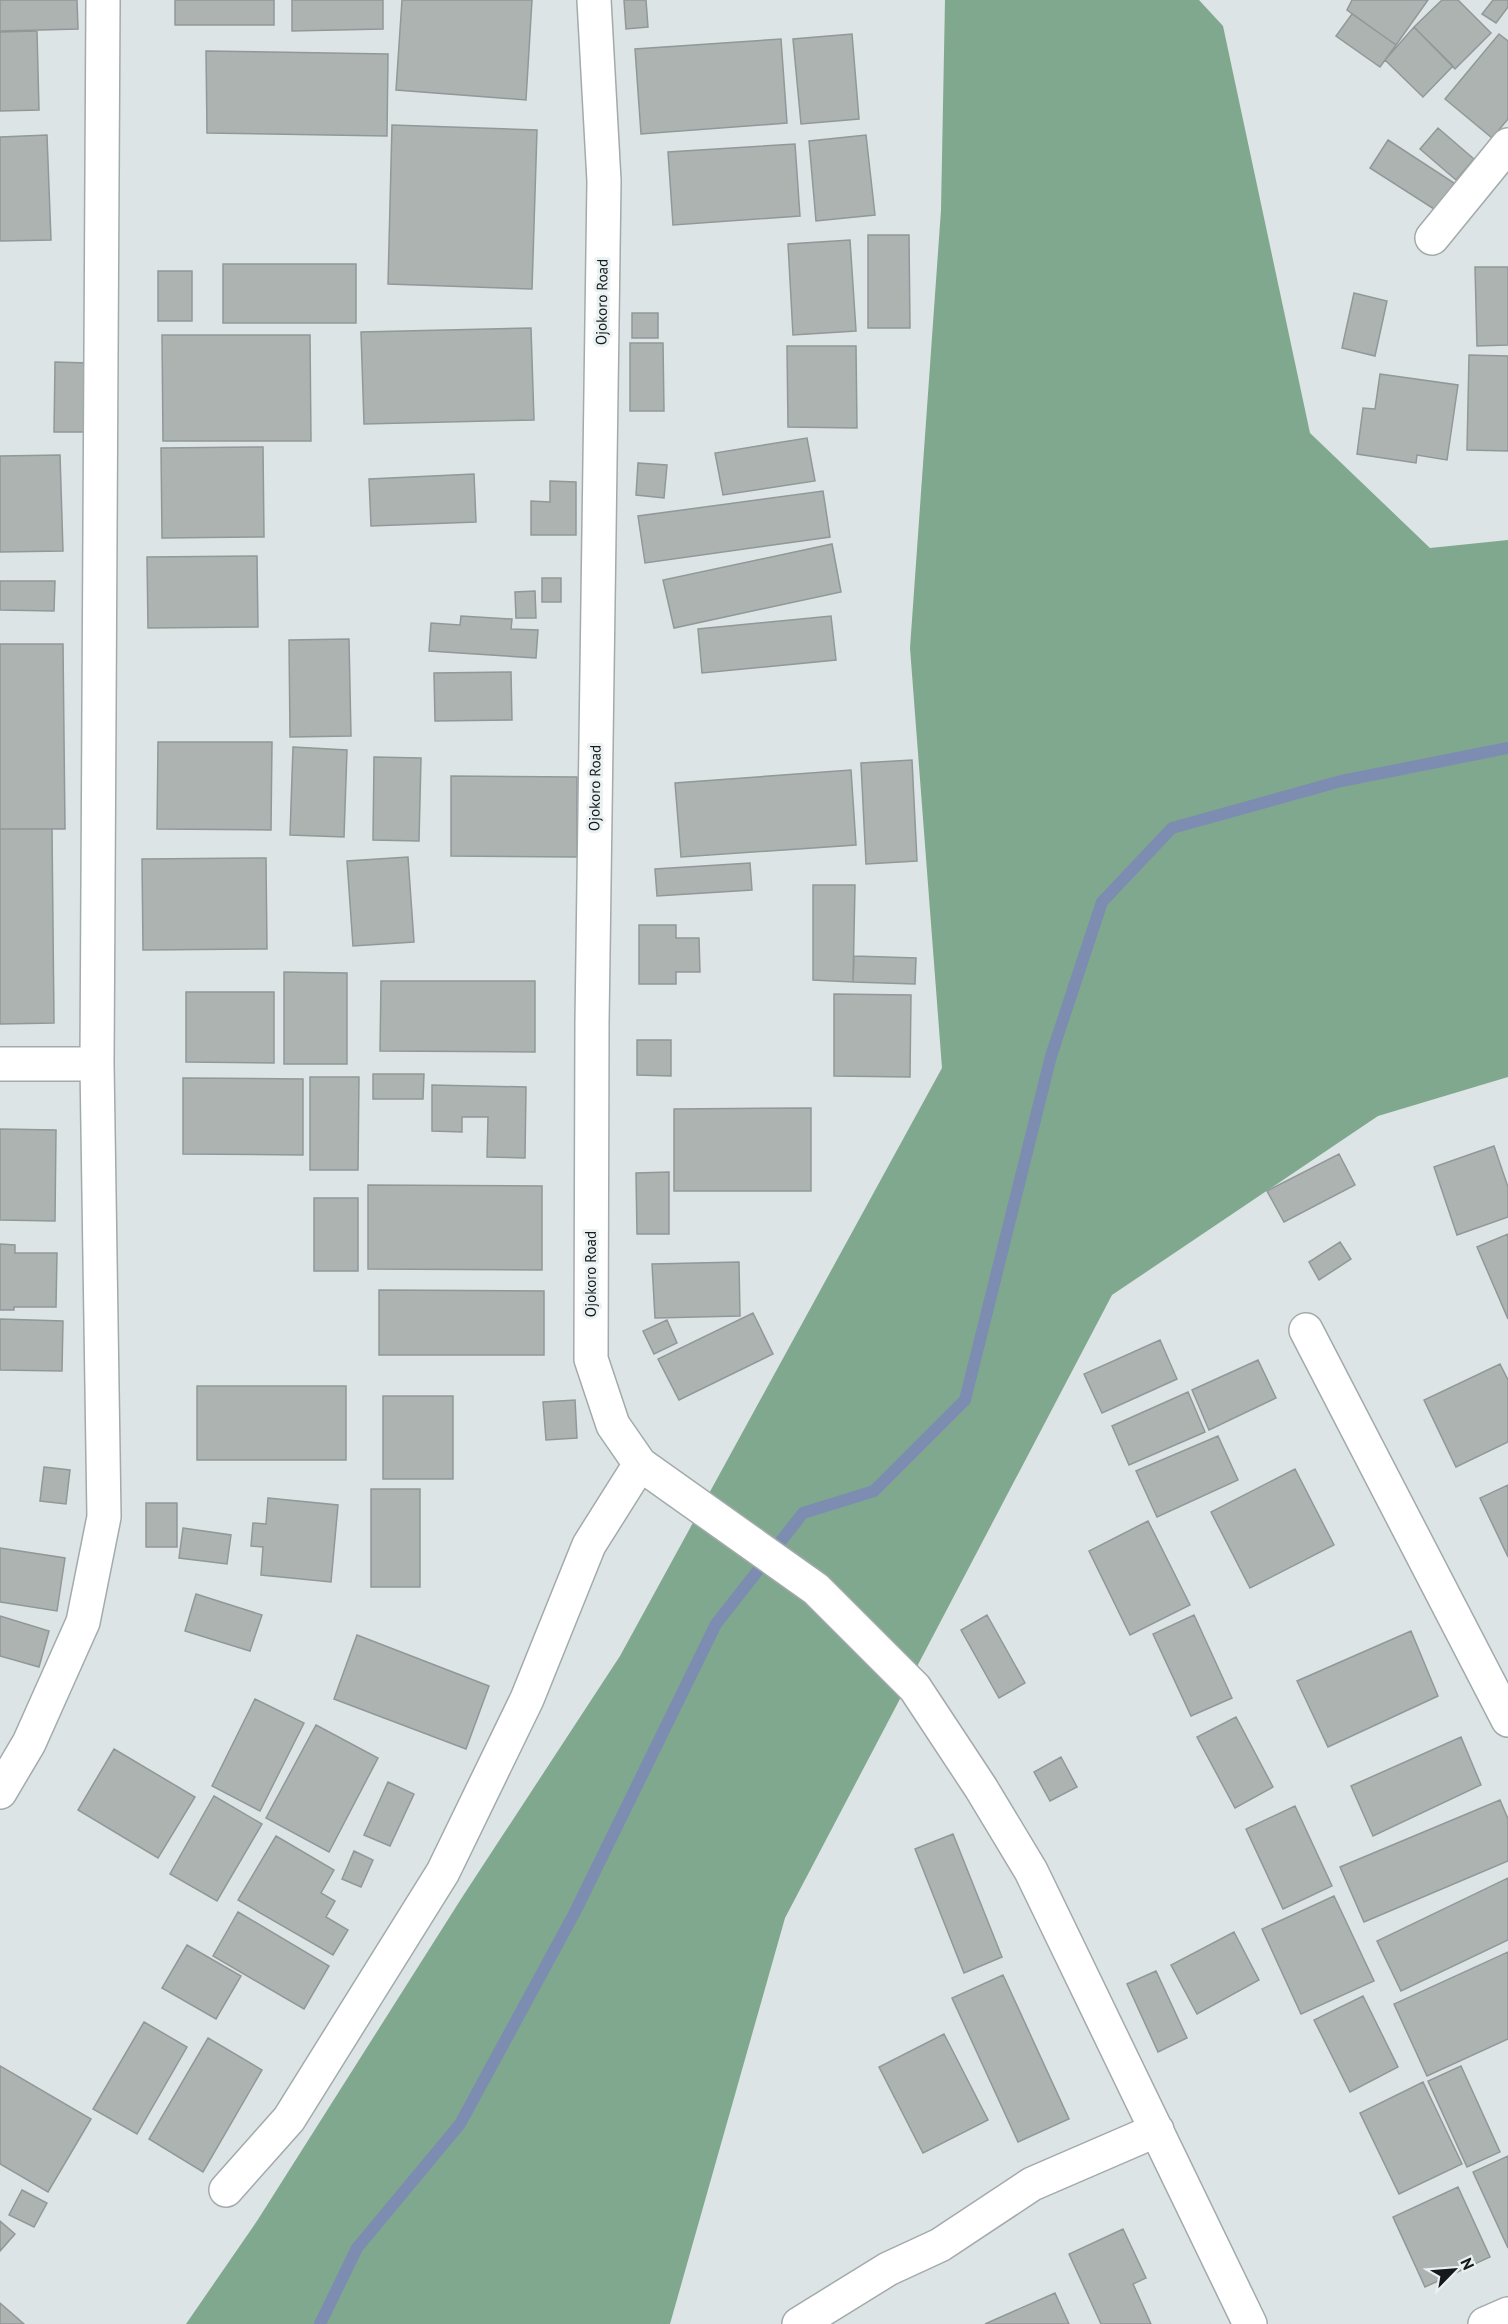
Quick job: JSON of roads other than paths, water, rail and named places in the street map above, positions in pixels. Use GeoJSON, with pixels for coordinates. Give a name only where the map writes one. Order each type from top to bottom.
{"type":"FeatureCollection","features":[{"type":"Feature","properties":{"kind":"street"},"geometry":{"type":"LineString","coordinates":[[0,1791],[29,1743],[83,1622],[104,1517],[97,1064],[103,0]]}},
{"type":"Feature","properties":{"kind":"street","name":"Ojokoro Road"},"geometry":{"type":"LineString","coordinates":[[594,0],[603,181],[592,1023],[591,1359],[613,1425],[640,1464],[816,1589],[915,1688],[981,1788],[1031,1871],[1250,2324]]}},
{"type":"Feature","properties":{"kind":"street"},"geometry":{"type":"LineString","coordinates":[[1432,238],[1508,145]]}},
{"type":"Feature","properties":{"kind":"street"},"geometry":{"type":"LineString","coordinates":[[0,1064],[97,1064]]}},
{"type":"Feature","properties":{"kind":"street"},"geometry":{"type":"LineString","coordinates":[[1306,1330],[1508,1720]]}},
{"type":"Feature","properties":{"kind":"street"},"geometry":{"type":"LineString","coordinates":[[226,2190],[289,2119],[443,1872],[527,1699],[589,1545],[640,1464]]}},
{"type":"Feature","properties":{"kind":"street"},"geometry":{"type":"LineString","coordinates":[[799,2324],[888,2269],[940,2245],[1032,2184],[1157,2130]]}},
{"type":"Feature","properties":{"kind":"street"},"geometry":{"type":"LineString","coordinates":[[1485,2324],[1508,2314]]}},
{"type":"Feature","properties":{"kind":"waterway"},"geometry":{"type":"LineString","coordinates":[[320,2324],[357,2248],[460,2124],[575,1912],[716,1624],[803,1513],[874,1491],[965,1400],[1051,1056],[1102,902],[1172,828],[1341,781],[1508,748]]}}]}
